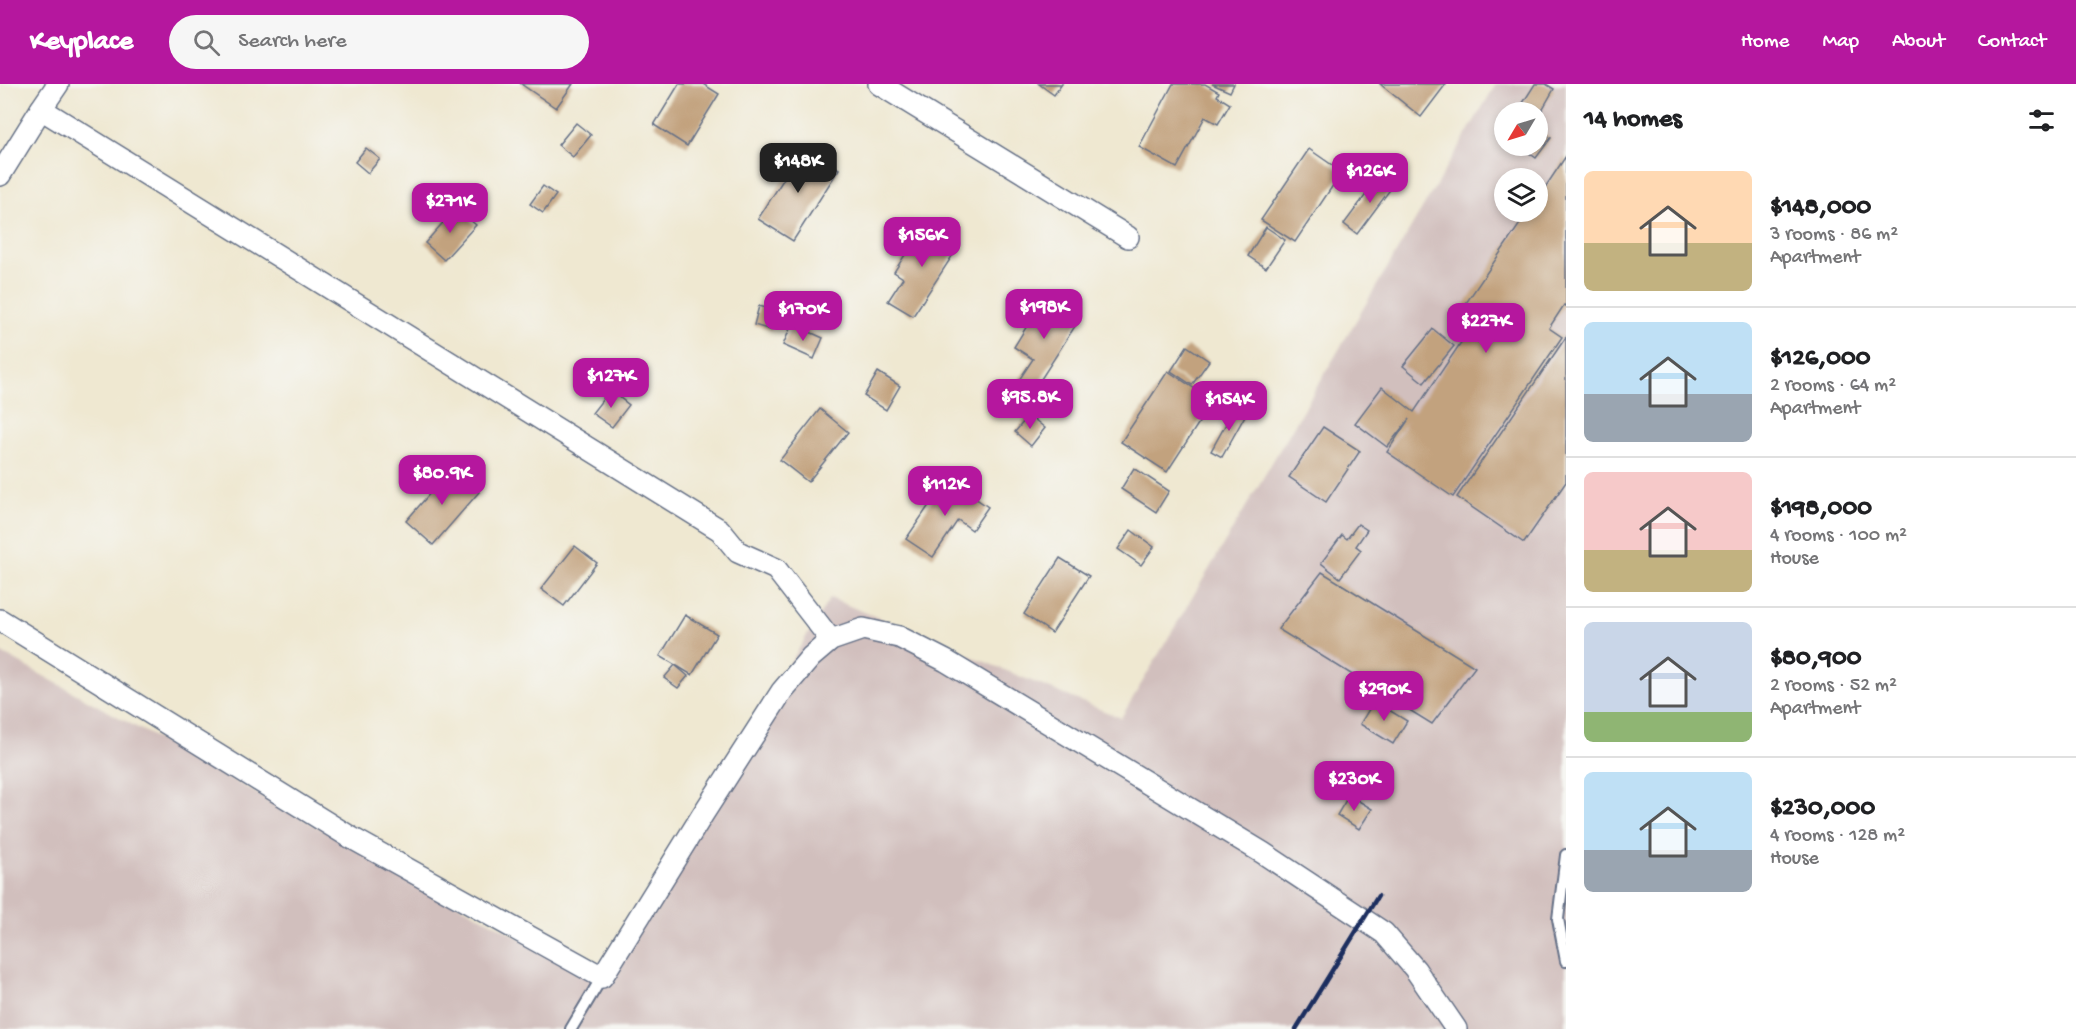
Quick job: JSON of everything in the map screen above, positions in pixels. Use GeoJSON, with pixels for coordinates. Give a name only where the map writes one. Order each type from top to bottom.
{"type":"FeatureCollection","features":[{"type":"Feature","properties":{"kind":"street"},"geometry":{"type":"LineString","coordinates":[[0,176],[58,84]]}},
{"type":"Feature","properties":{"kind":"street"},"geometry":{"type":"LineString","coordinates":[[879,84],[1128,237]]}},
{"type":"Feature","properties":{"kind":"street"},"geometry":{"type":"LineString","coordinates":[[42,109],[720,530],[738,552],[776,569],[831,640]]}},
{"type":"Feature","properties":{"kind":"street"},"geometry":{"type":"LineString","coordinates":[[0,620],[350,837],[602,977],[782,691],[811,657],[831,640],[863,629],[899,637],[946,661],[1263,853],[1384,933],[1415,969],[1456,1029]]}},
{"type":"Feature","properties":{"kind":"lane"},"geometry":{"type":"LineString","coordinates":[[1566,855],[1558,919],[1566,962]]}},
{"type":"Feature","properties":{"kind":"lane"},"geometry":{"type":"LineString","coordinates":[[571,1029],[602,977]]}},
{"type":"Feature","properties":{"kind":"shaded area"},"geometry":{"type":"Polygon","coordinates":[[[1496,84],[1566,84],[1566,1029],[0,1029],[0,652],[596,980],[830,598],[1121,718],[1496,84]]]}},
{"type":"Feature","properties":{"kind":"building"},"geometry":{"type":"Polygon","coordinates":[[[521,84],[573,84],[556,108],[521,84]]]}},
{"type":"Feature","properties":{"kind":"building"},"geometry":{"type":"Polygon","coordinates":[[[679,84],[703,84],[719,94],[687,146],[654,125],[679,84]]]}},
{"type":"Feature","properties":{"kind":"building"},"geometry":{"type":"Polygon","coordinates":[[[1039,84],[1062,84],[1054,95],[1039,84]]]}},
{"type":"Feature","properties":{"kind":"building"},"geometry":{"type":"Polygon","coordinates":[[[1173,84],[1205,84],[1219,92],[1217,96],[1230,104],[1218,124],[1205,117],[1177,168],[1139,147],[1173,84]]]}},
{"type":"Feature","properties":{"kind":"building"},"geometry":{"type":"Polygon","coordinates":[[[1212,84],[1234,84],[1230,92],[1212,84]]]}},
{"type":"Feature","properties":{"kind":"building"},"geometry":{"type":"Polygon","coordinates":[[[1380,84],[1446,84],[1421,117],[1380,84]]]}},
{"type":"Feature","properties":{"kind":"building"},"geometry":{"type":"Polygon","coordinates":[[[1535,84],[1546,84],[1554,89],[1547,102],[1524,102],[1535,84]]]}},
{"type":"Feature","properties":{"kind":"building"},"geometry":{"type":"Polygon","coordinates":[[[576,123],[591,135],[573,157],[558,145],[576,123]]]}},
{"type":"Feature","properties":{"kind":"building"},"geometry":{"type":"Polygon","coordinates":[[[804,147],[839,169],[793,241],[758,219],[804,147]]]}},
{"type":"Feature","properties":{"kind":"building"},"geometry":{"type":"Polygon","coordinates":[[[366,148],[380,159],[368,173],[355,162],[366,148]]]}},
{"type":"Feature","properties":{"kind":"building"},"geometry":{"type":"Polygon","coordinates":[[[1309,149],[1342,172],[1295,242],[1261,220],[1309,149]]]}},
{"type":"Feature","properties":{"kind":"building"},"geometry":{"type":"Polygon","coordinates":[[[1566,156],[1566,306],[1564,305],[1549,328],[1562,337],[1453,497],[1387,452],[1409,419],[1387,447],[1355,423],[1382,387],[1414,412],[1479,316],[1464,306],[1521,222],[1548,222],[1548,183],[1566,156]]]}},
{"type":"Feature","properties":{"kind":"building"},"geometry":{"type":"Polygon","coordinates":[[[1382,173],[1395,183],[1357,234],[1344,224],[1382,173]]]}},
{"type":"Feature","properties":{"kind":"building"},"geometry":{"type":"Polygon","coordinates":[[[543,186],[556,195],[543,213],[530,204],[543,186]]]}},
{"type":"Feature","properties":{"kind":"building"},"geometry":{"type":"Polygon","coordinates":[[[456,208],[476,225],[444,260],[425,243],[456,208]]]}},
{"type":"Feature","properties":{"kind":"building"},"geometry":{"type":"Polygon","coordinates":[[[926,222],[960,244],[913,316],[888,301],[903,278],[894,272],[926,222]]]}},
{"type":"Feature","properties":{"kind":"building"},"geometry":{"type":"Polygon","coordinates":[[[1266,227],[1285,240],[1266,268],[1248,256],[1266,227]]]}},
{"type":"Feature","properties":{"kind":"building"},"geometry":{"type":"Polygon","coordinates":[[[1044,298],[1079,320],[1034,390],[1019,380],[1033,359],[1014,347],[1044,298]]]}},
{"type":"Feature","properties":{"kind":"building"},"geometry":{"type":"Polygon","coordinates":[[[759,306],[777,311],[771,330],[754,325],[759,306]]]}},
{"type":"Feature","properties":{"kind":"building"},"geometry":{"type":"Polygon","coordinates":[[[792,324],[823,338],[814,359],[783,345],[792,324]]]}},
{"type":"Feature","properties":{"kind":"building"},"geometry":{"type":"Polygon","coordinates":[[[1433,329],[1454,346],[1424,383],[1403,366],[1433,329]]]}},
{"type":"Feature","properties":{"kind":"building"},"geometry":{"type":"Polygon","coordinates":[[[1566,337],[1566,482],[1524,543],[1457,497],[1566,337]]]}},
{"type":"Feature","properties":{"kind":"building"},"geometry":{"type":"Polygon","coordinates":[[[1187,346],[1209,361],[1192,385],[1171,371],[1187,346]]]}},
{"type":"Feature","properties":{"kind":"building"},"geometry":{"type":"Polygon","coordinates":[[[1168,371],[1213,401],[1167,472],[1121,442],[1168,371]]]}},
{"type":"Feature","properties":{"kind":"building"},"geometry":{"type":"Polygon","coordinates":[[[878,372],[900,386],[886,410],[864,396],[878,372]]]}},
{"type":"Feature","properties":{"kind":"building"},"geometry":{"type":"Polygon","coordinates":[[[610,390],[629,405],[612,427],[592,413],[610,390]]]}},
{"type":"Feature","properties":{"kind":"building"},"geometry":{"type":"Polygon","coordinates":[[[1236,406],[1247,412],[1222,457],[1211,451],[1236,406]]]}},
{"type":"Feature","properties":{"kind":"building"},"geometry":{"type":"Polygon","coordinates":[[[820,409],[848,432],[808,482],[780,460],[820,409]]]}},
{"type":"Feature","properties":{"kind":"building"},"geometry":{"type":"Polygon","coordinates":[[[1029,415],[1045,428],[1031,446],[1015,432],[1029,415]]]}},
{"type":"Feature","properties":{"kind":"building"},"geometry":{"type":"Polygon","coordinates":[[[1323,427],[1360,451],[1326,502],[1289,477],[1323,427]]]}},
{"type":"Feature","properties":{"kind":"building"},"geometry":{"type":"Polygon","coordinates":[[[452,468],[479,492],[433,545],[406,521],[452,468]]]}},
{"type":"Feature","properties":{"kind":"building"},"geometry":{"type":"Polygon","coordinates":[[[1134,468],[1169,491],[1156,512],[1121,489],[1134,468]]]}},
{"type":"Feature","properties":{"kind":"building"},"geometry":{"type":"Polygon","coordinates":[[[947,479],[988,507],[972,530],[958,520],[933,557],[906,539],[947,479]]]}},
{"type":"Feature","properties":{"kind":"building"},"geometry":{"type":"Polygon","coordinates":[[[1358,524],[1367,530],[1356,546],[1361,550],[1340,578],[1321,563],[1342,535],[1347,539],[1358,524]]]}},
{"type":"Feature","properties":{"kind":"building"},"geometry":{"type":"Polygon","coordinates":[[[1131,530],[1154,547],[1141,565],[1118,549],[1131,530]]]}},
{"type":"Feature","properties":{"kind":"building"},"geometry":{"type":"Polygon","coordinates":[[[575,546],[597,563],[564,606],[541,589],[575,546]]]}},
{"type":"Feature","properties":{"kind":"building"},"geometry":{"type":"Polygon","coordinates":[[[1060,558],[1089,576],[1052,633],[1024,614],[1060,558]]]}},
{"type":"Feature","properties":{"kind":"building"},"geometry":{"type":"Polygon","coordinates":[[[1322,572],[1475,667],[1432,724],[1278,629],[1322,572]]]}},
{"type":"Feature","properties":{"kind":"building"},"geometry":{"type":"Polygon","coordinates":[[[685,615],[717,634],[692,675],[660,656],[685,615]]]}},
{"type":"Feature","properties":{"kind":"building"},"geometry":{"type":"Polygon","coordinates":[[[675,665],[688,676],[678,688],[664,678],[675,665]]]}},
{"type":"Feature","properties":{"kind":"building"},"geometry":{"type":"Polygon","coordinates":[[[1374,701],[1407,721],[1393,744],[1360,724],[1374,701]]]}},
{"type":"Feature","properties":{"kind":"building"},"geometry":{"type":"Polygon","coordinates":[[[1349,795],[1372,809],[1359,829],[1337,815],[1349,795]]]}},
{"type":"Feature","properties":{"kind":"railway"},"geometry":{"type":"LineString","coordinates":[[1296,1029],[1378,896]]}}]}
